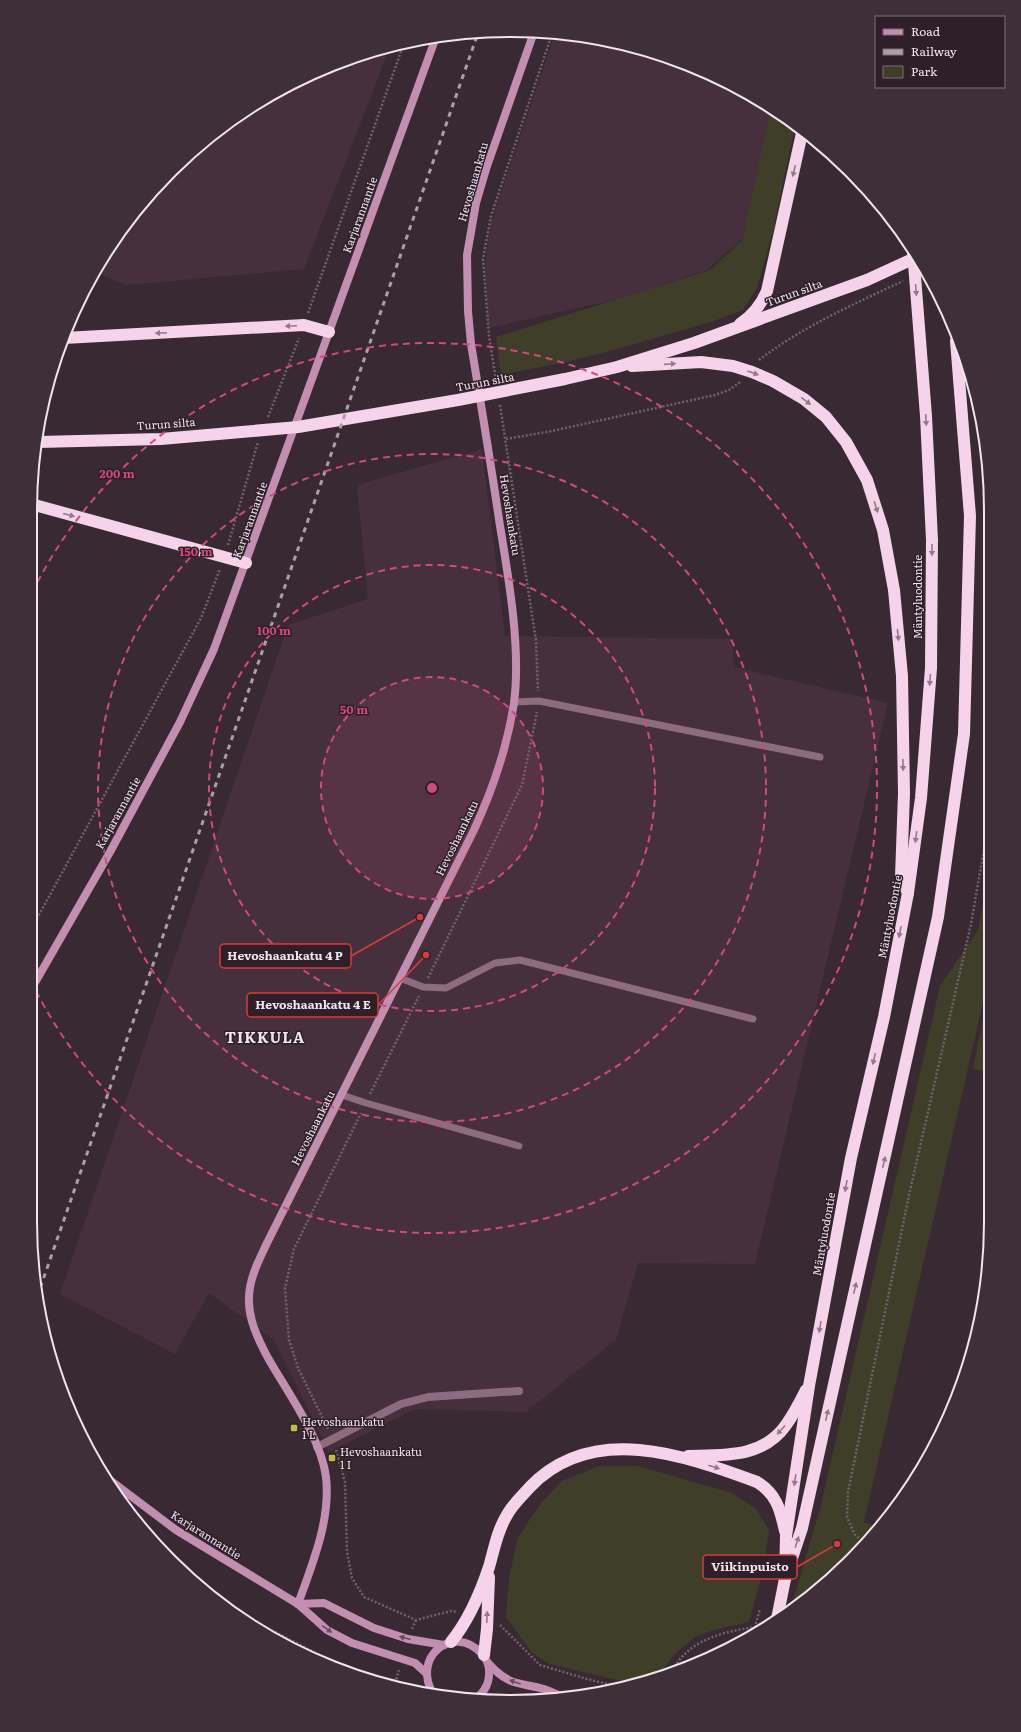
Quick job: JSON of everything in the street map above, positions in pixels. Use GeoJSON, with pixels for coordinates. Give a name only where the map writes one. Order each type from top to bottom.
{"type":"FeatureCollection","features":[{"type":"Feature","properties":{"kind":"highway"},"geometry":{"type":"LineString","coordinates":[[733,329],[750,316],[762,303],[767,291],[801,137]]}},
{"type":"Feature","properties":{"kind":"highway","name":"Turun silta"},"geometry":{"type":"LineString","coordinates":[[42,442],[162,439],[298,427],[458,400],[565,379],[617,367],[733,329],[867,280],[912,259]]}},
{"type":"Feature","properties":{"kind":"highway","name":"Mäntyluodontie"},"geometry":{"type":"LineString","coordinates":[[786,1579],[786,1536],[809,1386],[851,1158],[884,1017],[908,893],[921,798],[931,668],[932,556],[926,416],[914,263]]}},
{"type":"Feature","properties":{"kind":"highway"},"geometry":{"type":"LineString","coordinates":[[70,338],[304,325],[329,332]]}},
{"type":"Feature","properties":{"kind":"highway","name":"Mäntyluodontie"},"geometry":{"type":"LineString","coordinates":[[779,1612],[786,1579],[802,1528],[938,917],[964,734],[970,516],[957,353]]}},
{"type":"Feature","properties":{"kind":"highway"},"geometry":{"type":"LineString","coordinates":[[617,367],[701,362],[733,366],[752,372],[773,381],[804,399],[826,417],[846,442],[867,480],[883,530],[894,590],[902,676],[904,793],[901,877],[908,893]]}},
{"type":"Feature","properties":{"kind":"highway"},"geometry":{"type":"LineString","coordinates":[[37,506],[246,563]]}},
{"type":"Feature","properties":{"kind":"highway"},"geometry":{"type":"LineString","coordinates":[[677,1456],[729,1455],[744,1453],[764,1445],[779,1433],[786,1425],[809,1386]]}},
{"type":"Feature","properties":{"kind":"highway"},"geometry":{"type":"LineString","coordinates":[[447,1643],[470,1615],[489,1568],[495,1543],[506,1516],[522,1495],[539,1477],[562,1462],[582,1454],[606,1449],[632,1448],[677,1456],[744,1477],[768,1489],[776,1502],[786,1536]]}},
{"type":"Feature","properties":{"kind":"highway"},"geometry":{"type":"LineString","coordinates":[[486,1659],[489,1568]]}},
{"type":"Feature","properties":{"kind":"main road","name":"Hevoshaankatu"},"geometry":{"type":"LineString","coordinates":[[298,1604],[312,1566],[323,1523],[326,1500],[326,1477],[313,1436],[258,1338],[251,1318],[249,1297],[254,1273],[267,1243],[461,858],[487,802],[499,769],[509,733],[514,702],[514,635],[511,598],[471,344],[468,311],[467,262],[472,223],[484,175],[532,38]]}},
{"type":"Feature","properties":{"kind":"main road","name":"Karjarannantie"},"geometry":{"type":"LineString","coordinates":[[37,979],[110,852],[180,722],[214,649],[434,43]]}},
{"type":"Feature","properties":{"kind":"main road","name":"Karjarannantie"},"geometry":{"type":"LineString","coordinates":[[118,1486],[176,1530],[298,1604],[327,1630],[352,1643],[415,1663],[426,1673]]}},
{"type":"Feature","properties":{"kind":"main road"},"geometry":{"type":"LineString","coordinates":[[298,1604],[324,1603],[374,1628],[408,1639],[447,1643],[463,1642],[475,1646],[500,1676],[515,1683],[546,1689],[554,1693]]}},
{"type":"Feature","properties":{"kind":"main road"},"geometry":{"type":"LineString","coordinates":[[429,1688],[426,1673],[427,1663],[433,1653],[447,1643]]}},
{"type":"Feature","properties":{"kind":"main road"},"geometry":{"type":"LineString","coordinates":[[482,1694],[488,1684],[490,1676],[486,1659]]}},
{"type":"Feature","properties":{"kind":"street"},"geometry":{"type":"LineString","coordinates":[[317,1447],[401,1404],[428,1397],[519,1391]]}},
{"type":"Feature","properties":{"kind":"lane"},"geometry":{"type":"LineString","coordinates":[[514,702],[539,701],[820,757]]}},
{"type":"Feature","properties":{"kind":"lane"},"geometry":{"type":"LineString","coordinates":[[400,978],[423,987],[446,988],[495,963],[520,960],[753,1019]]}},
{"type":"Feature","properties":{"kind":"lane"},"geometry":{"type":"LineString","coordinates":[[342,1095],[519,1146]]}},
{"type":"Feature","properties":{"kind":"path"},"geometry":{"type":"LineString","coordinates":[[497,388],[489,336],[483,259],[491,216],[550,39]]}},
{"type":"Feature","properties":{"kind":"path"},"geometry":{"type":"LineString","coordinates":[[266,421],[304,325],[402,50]]}},
{"type":"Feature","properties":{"kind":"path"},"geometry":{"type":"LineString","coordinates":[[758,361],[775,348],[851,305],[906,279]]}},
{"type":"Feature","properties":{"kind":"path"},"geometry":{"type":"LineString","coordinates":[[506,439],[552,431],[715,395],[729,390],[740,383],[744,377]]}},
{"type":"Feature","properties":{"kind":"path"},"geometry":{"type":"LineString","coordinates":[[470,1615],[451,1611],[416,1620],[364,1597],[352,1578],[347,1552],[345,1482],[333,1439],[298,1368],[289,1340],[285,1288],[294,1249],[522,785],[539,701],[536,641],[500,402]]}},
{"type":"Feature","properties":{"kind":"path"},"geometry":{"type":"LineString","coordinates":[[37,919],[201,618],[225,557],[260,436]]}},
{"type":"Feature","properties":{"kind":"path"},"geometry":{"type":"LineString","coordinates":[[861,1540],[855,1535],[847,1518],[848,1492],[909,1195],[971,924],[984,849]]}},
{"type":"Feature","properties":{"kind":"path"},"geometry":{"type":"LineString","coordinates":[[755,1627],[760,1609]]}},
{"type":"Feature","properties":{"kind":"path"},"geometry":{"type":"LineString","coordinates":[[487,1620],[502,1626],[540,1665],[587,1680],[609,1685]]}},
{"type":"Feature","properties":{"kind":"path"},"geometry":{"type":"LineString","coordinates":[[675,1665],[685,1653],[705,1640],[734,1630],[755,1627]]}},
{"type":"Feature","properties":{"kind":"path"},"geometry":{"type":"LineString","coordinates":[[268,1628],[321,1655]]}},
{"type":"Feature","properties":{"kind":"shaded area"},"geometry":{"type":"Polygon","coordinates":[[[553,39],[603,46],[663,62],[720,86],[747,100],[773,117],[742,239],[707,270],[619,299],[488,328],[485,266],[491,222],[553,39]]]}},
{"type":"Feature","properties":{"kind":"shaded area"},"geometry":{"type":"Polygon","coordinates":[[[388,53],[304,269],[127,285],[100,274],[135,222],[155,198],[198,155],[222,135],[274,100],[329,73],[388,53]]]}},
{"type":"Feature","properties":{"kind":"shaded area"},"geometry":{"type":"Polygon","coordinates":[[[482,449],[505,636],[733,639],[733,667],[888,703],[755,1264],[638,1263],[616,1340],[526,1412],[415,1409],[329,1452],[274,1340],[209,1293],[175,1354],[60,1294],[288,625],[368,599],[357,485],[482,449]]]}},
{"type":"Feature","properties":{"kind":"green space"},"geometry":{"type":"Polygon","coordinates":[[[770,114],[794,131],[773,231],[757,288],[743,310],[714,321],[614,350],[566,362],[501,375],[496,337],[710,270],[742,240],[770,114]]]}},
{"type":"Feature","properties":{"kind":"green space"},"geometry":{"type":"Polygon","coordinates":[[[984,897],[984,998],[864,1522],[873,1525],[823,1577],[793,1601],[820,1509],[940,986],[978,930],[984,897]]]}},
{"type":"Feature","properties":{"kind":"green space"},"geometry":{"type":"Polygon","coordinates":[[[984,1012],[984,1072],[973,1069],[984,1012]]]}},
{"type":"Feature","properties":{"kind":"green space"},"geometry":{"type":"Polygon","coordinates":[[[599,1466],[638,1466],[732,1493],[756,1509],[769,1530],[763,1572],[749,1622],[714,1630],[695,1637],[675,1654],[663,1670],[622,1681],[550,1664],[532,1653],[506,1617],[509,1578],[518,1537],[541,1503],[562,1481],[599,1466]]]}},
{"type":"Feature","properties":{"kind":"railway"},"geometry":{"type":"LineString","coordinates":[[41,1285],[476,38]]}},
{"type":"Feature","properties":{"kind":"place","name":"Hevoshaankatu 4 P"},"geometry":{"type":"Point","coordinates":[420,917]}},
{"type":"Feature","properties":{"kind":"place","name":"Hevoshaankatu 4 E"},"geometry":{"type":"Point","coordinates":[426,955]}},
{"type":"Feature","properties":{"kind":"place","name":"Hevoshaankatu 1 L"},"geometry":{"type":"Point","coordinates":[294,1428]}},
{"type":"Feature","properties":{"kind":"place","name":"Hevoshaankatu 1 I"},"geometry":{"type":"Point","coordinates":[332,1458]}},
{"type":"Feature","properties":{"kind":"place","name":"Viikinpuisto"},"geometry":{"type":"Point","coordinates":[837,1544]}},
{"type":"Feature","properties":{"kind":"district","name":"TIKKULA"},"geometry":{"type":"Point","coordinates":[265,1038]}}]}
